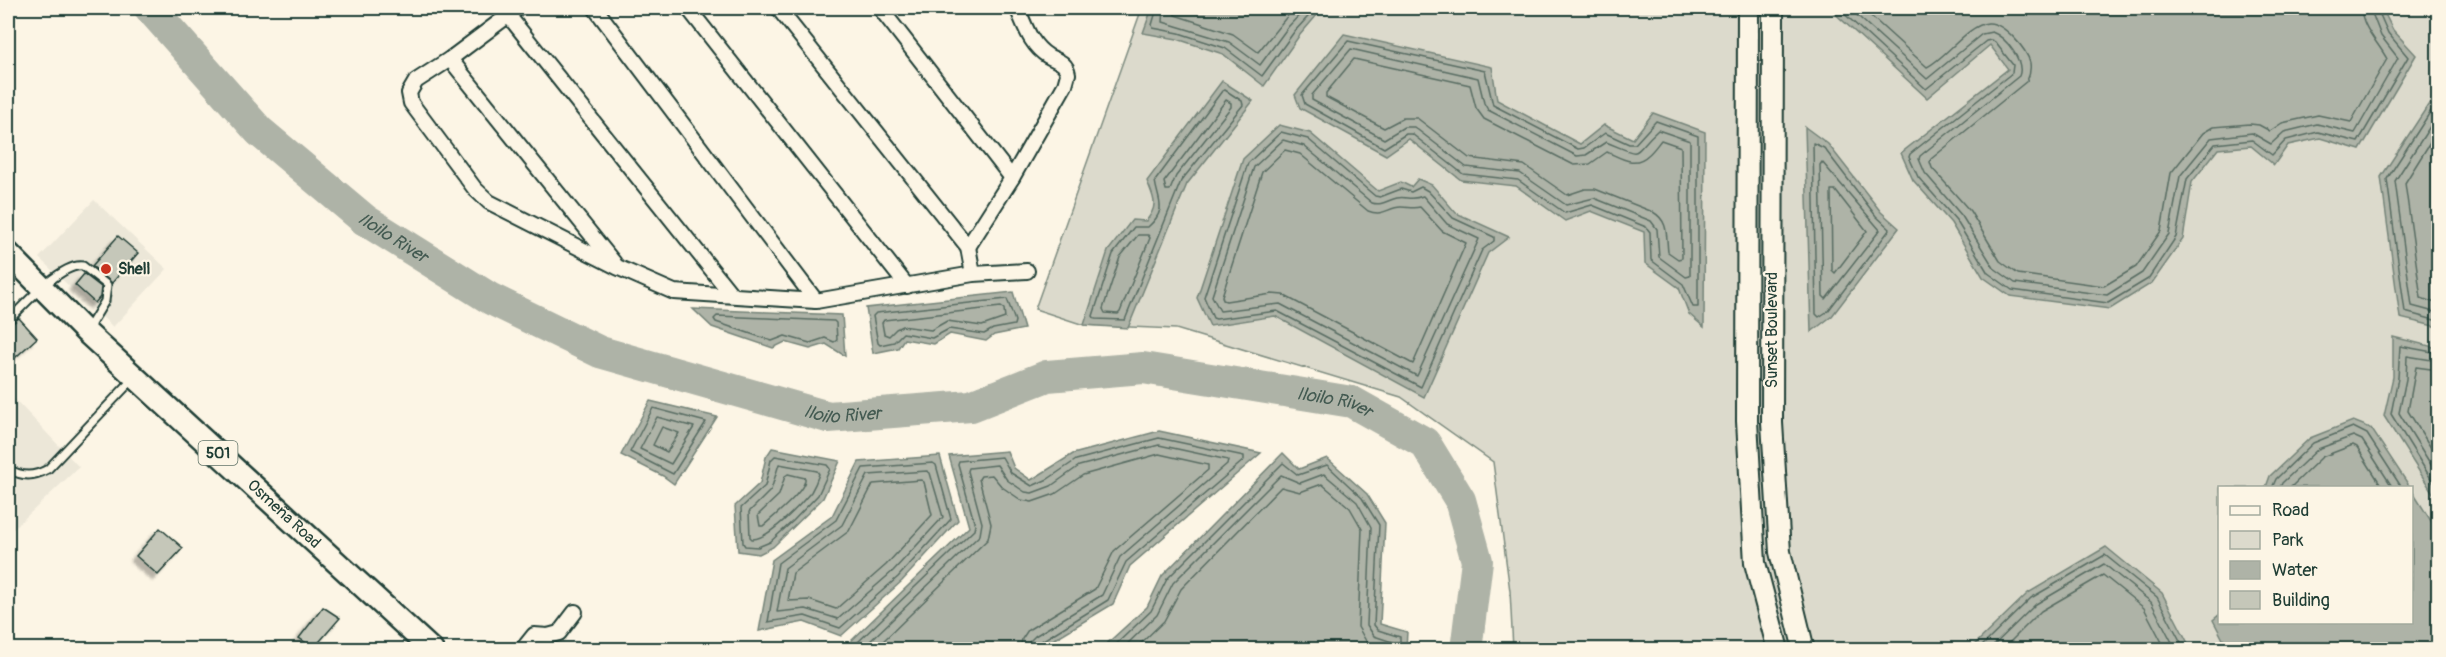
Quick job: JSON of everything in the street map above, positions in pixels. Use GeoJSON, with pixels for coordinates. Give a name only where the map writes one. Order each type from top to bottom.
{"type":"FeatureCollection","features":[{"type":"Feature","properties":{"kind":"main road","name":"Sunset Boulevard"},"geometry":{"type":"LineString","coordinates":[[1748,8],[1747,421],[1755,563],[1778,650]]}},
{"type":"Feature","properties":{"kind":"main road","name":"Sunset Boulevard"},"geometry":{"type":"LineString","coordinates":[[1773,8],[1772,423],[1780,552],[1804,650]]}},
{"type":"Feature","properties":{"kind":"main road","name":"Osmeña Road"},"geometry":{"type":"LineString","coordinates":[[11,264],[41,288],[432,650]]}},
{"type":"Feature","properties":{"kind":"main road"},"geometry":{"type":"LineString","coordinates":[[1747,357],[1772,357]]}},
{"type":"Feature","properties":{"kind":"street"},"geometry":{"type":"LineString","coordinates":[[595,8],[816,301]]}},
{"type":"Feature","properties":{"kind":"street"},"geometry":{"type":"LineString","coordinates":[[688,8],[907,286]]}},
{"type":"Feature","properties":{"kind":"street"},"geometry":{"type":"LineString","coordinates":[[778,8],[968,247],[973,274]]}},
{"type":"Feature","properties":{"kind":"street"},"geometry":{"type":"LineString","coordinates":[[880,8],[1012,178]]}},
{"type":"Feature","properties":{"kind":"street"},"geometry":{"type":"LineString","coordinates":[[968,247],[1012,178],[1065,85],[1068,74],[1062,63],[1047,56],[1035,44],[1017,8]]}},
{"type":"Feature","properties":{"kind":"street"},"geometry":{"type":"LineString","coordinates":[[732,295],[513,11],[450,59],[416,81],[410,89],[409,98],[420,117],[475,189],[503,210],[617,267],[674,292],[816,301],[973,274],[1027,271]]}},
{"type":"Feature","properties":{"kind":"street"},"geometry":{"type":"LineString","coordinates":[[450,59],[617,267]]}},
{"type":"Feature","properties":{"kind":"street"},"geometry":{"type":"LineString","coordinates":[[522,650],[534,635],[548,636],[559,633],[575,612]]}},
{"type":"Feature","properties":{"kind":"lane"},"geometry":{"type":"LineString","coordinates":[[8,321],[41,288],[59,275],[79,265],[107,285],[105,301],[86,332]]}},
{"type":"Feature","properties":{"kind":"lane"},"geometry":{"type":"LineString","coordinates":[[8,469],[20,476],[36,475],[48,470],[135,376]]}},
{"type":"Feature","properties":{"kind":"shaded area"},"geometry":{"type":"Polygon","coordinates":[[[94,200],[167,269],[113,327],[39,258],[94,200]]]}},
{"type":"Feature","properties":{"kind":"shaded area"},"geometry":{"type":"Polygon","coordinates":[[[8,392],[79,467],[8,534],[8,392]]]}},
{"type":"Feature","properties":{"kind":"green space"},"geometry":{"type":"Polygon","coordinates":[[[1142,8],[2438,8],[2438,649],[1513,649],[1510,591],[1493,462],[1401,397],[1176,329],[1084,325],[1035,309],[1142,8]]]}},
{"type":"Feature","properties":{"kind":"water"},"geometry":{"type":"Polygon","coordinates":[[[1152,8],[1323,8],[1299,36],[1264,86],[1223,54],[1177,39],[1143,33],[1152,8]]]}},
{"type":"Feature","properties":{"kind":"water"},"geometry":{"type":"Polygon","coordinates":[[[1829,8],[2382,8],[2393,30],[2416,55],[2360,150],[2320,138],[2288,145],[2274,165],[2251,146],[2218,149],[2192,182],[2183,239],[2152,283],[2110,309],[2010,296],[1983,277],[1951,223],[1913,180],[1901,153],[2008,69],[1990,45],[1927,98],[1829,8]]]}},
{"type":"Feature","properties":{"kind":"water"},"geometry":{"type":"Polygon","coordinates":[[[1344,34],[1492,67],[1497,100],[1580,144],[1604,125],[1633,139],[1653,113],[1705,132],[1704,327],[1689,314],[1679,288],[1645,263],[1644,232],[1591,211],[1565,221],[1516,186],[1461,180],[1409,139],[1386,155],[1300,108],[1295,95],[1344,34]]]}},
{"type":"Feature","properties":{"kind":"water"},"geometry":{"type":"Polygon","coordinates":[[[1222,81],[1253,101],[1187,184],[1128,328],[1084,325],[1108,251],[1132,220],[1146,221],[1153,211],[1153,197],[1147,181],[1222,81]]]}},
{"type":"Feature","properties":{"kind":"water"},"geometry":{"type":"Polygon","coordinates":[[[2438,90],[2438,327],[2400,318],[2381,177],[2438,90]]]}},
{"type":"Feature","properties":{"kind":"water"},"geometry":{"type":"Polygon","coordinates":[[[1279,125],[1310,133],[1378,191],[1401,182],[1411,187],[1418,179],[1432,185],[1456,213],[1509,237],[1488,253],[1424,397],[1275,316],[1210,326],[1197,298],[1243,159],[1279,125]]]}},
{"type":"Feature","properties":{"kind":"water"},"geometry":{"type":"Polygon","coordinates":[[[1805,127],[1828,144],[1881,212],[1899,228],[1832,316],[1811,332],[1805,127]]]}},
{"type":"Feature","properties":{"kind":"water"},"geometry":{"type":"Polygon","coordinates":[[[1013,292],[1024,329],[994,335],[986,341],[950,334],[934,344],[904,339],[898,348],[873,353],[866,308],[1013,292]]]}},
{"type":"Feature","properties":{"kind":"water"},"geometry":{"type":"Polygon","coordinates":[[[693,309],[842,315],[845,356],[826,344],[810,349],[785,342],[773,348],[712,327],[693,309]]]}},
{"type":"Feature","properties":{"kind":"water"},"geometry":{"type":"Polygon","coordinates":[[[2393,337],[2438,348],[2438,501],[2384,416],[2393,377],[2393,337]]]}},
{"type":"Feature","properties":{"kind":"water"},"geometry":{"type":"Polygon","coordinates":[[[650,401],[717,417],[674,484],[621,455],[650,401]]]}},
{"type":"Feature","properties":{"kind":"water"},"geometry":{"type":"Polygon","coordinates":[[[2353,421],[2371,428],[2409,486],[2266,486],[2270,476],[2310,438],[2353,421]]]}},
{"type":"Feature","properties":{"kind":"water"},"geometry":{"type":"Polygon","coordinates":[[[1159,431],[1261,453],[1130,566],[1113,604],[1038,649],[851,649],[849,643],[969,527],[949,456],[1007,451],[1014,468],[1031,480],[1073,454],[1159,431]]]}},
{"type":"Feature","properties":{"kind":"water"},"geometry":{"type":"Polygon","coordinates":[[[772,448],[840,461],[823,498],[773,547],[759,554],[738,551],[735,506],[760,483],[766,457],[772,448]]]}},
{"type":"Feature","properties":{"kind":"water"},"geometry":{"type":"Polygon","coordinates":[[[1283,453],[1299,469],[1327,458],[1367,494],[1385,523],[1380,624],[1407,632],[1406,649],[1101,649],[1147,607],[1162,576],[1283,453]]]}},
{"type":"Feature","properties":{"kind":"water"},"geometry":{"type":"Polygon","coordinates":[[[940,456],[958,520],[902,581],[841,636],[804,622],[759,631],[772,560],[832,516],[859,462],[940,456]]]}},
{"type":"Feature","properties":{"kind":"water"},"geometry":{"type":"Polygon","coordinates":[[[2413,493],[2438,532],[2438,649],[2228,649],[2213,620],[2218,616],[2218,624],[2413,624],[2413,493]]]}},
{"type":"Feature","properties":{"kind":"water"},"geometry":{"type":"Polygon","coordinates":[[[2106,547],[2162,593],[2191,649],[1970,649],[2028,593],[2106,547]]]}},
{"type":"Feature","properties":{"kind":"building"},"geometry":{"type":"Polygon","coordinates":[[[118,236],[138,253],[112,283],[92,266],[118,236]]]}},
{"type":"Feature","properties":{"kind":"building"},"geometry":{"type":"Polygon","coordinates":[[[84,274],[101,287],[100,297],[95,303],[75,285],[84,274]]]}},
{"type":"Feature","properties":{"kind":"building"},"geometry":{"type":"Polygon","coordinates":[[[19,318],[37,338],[8,364],[8,327],[19,318]]]}},
{"type":"Feature","properties":{"kind":"building"},"geometry":{"type":"Polygon","coordinates":[[[160,528],[183,548],[158,575],[136,556],[160,528]]]}},
{"type":"Feature","properties":{"kind":"building"},"geometry":{"type":"Polygon","coordinates":[[[323,607],[340,618],[314,648],[299,638],[323,607]]]}},
{"type":"Feature","properties":{"kind":"waterway","name":"Iloilo River"},"geometry":{"type":"LineString","coordinates":[[150,8],[259,131],[365,220],[491,299],[600,352],[828,417],[971,406],[1047,376],[1143,368],[1352,402],[1425,443],[1460,500],[1477,561],[1466,650]]}},
{"type":"Feature","properties":{"kind":"place","name":"Shell"},"geometry":{"type":"Point","coordinates":[106,269]}}]}
